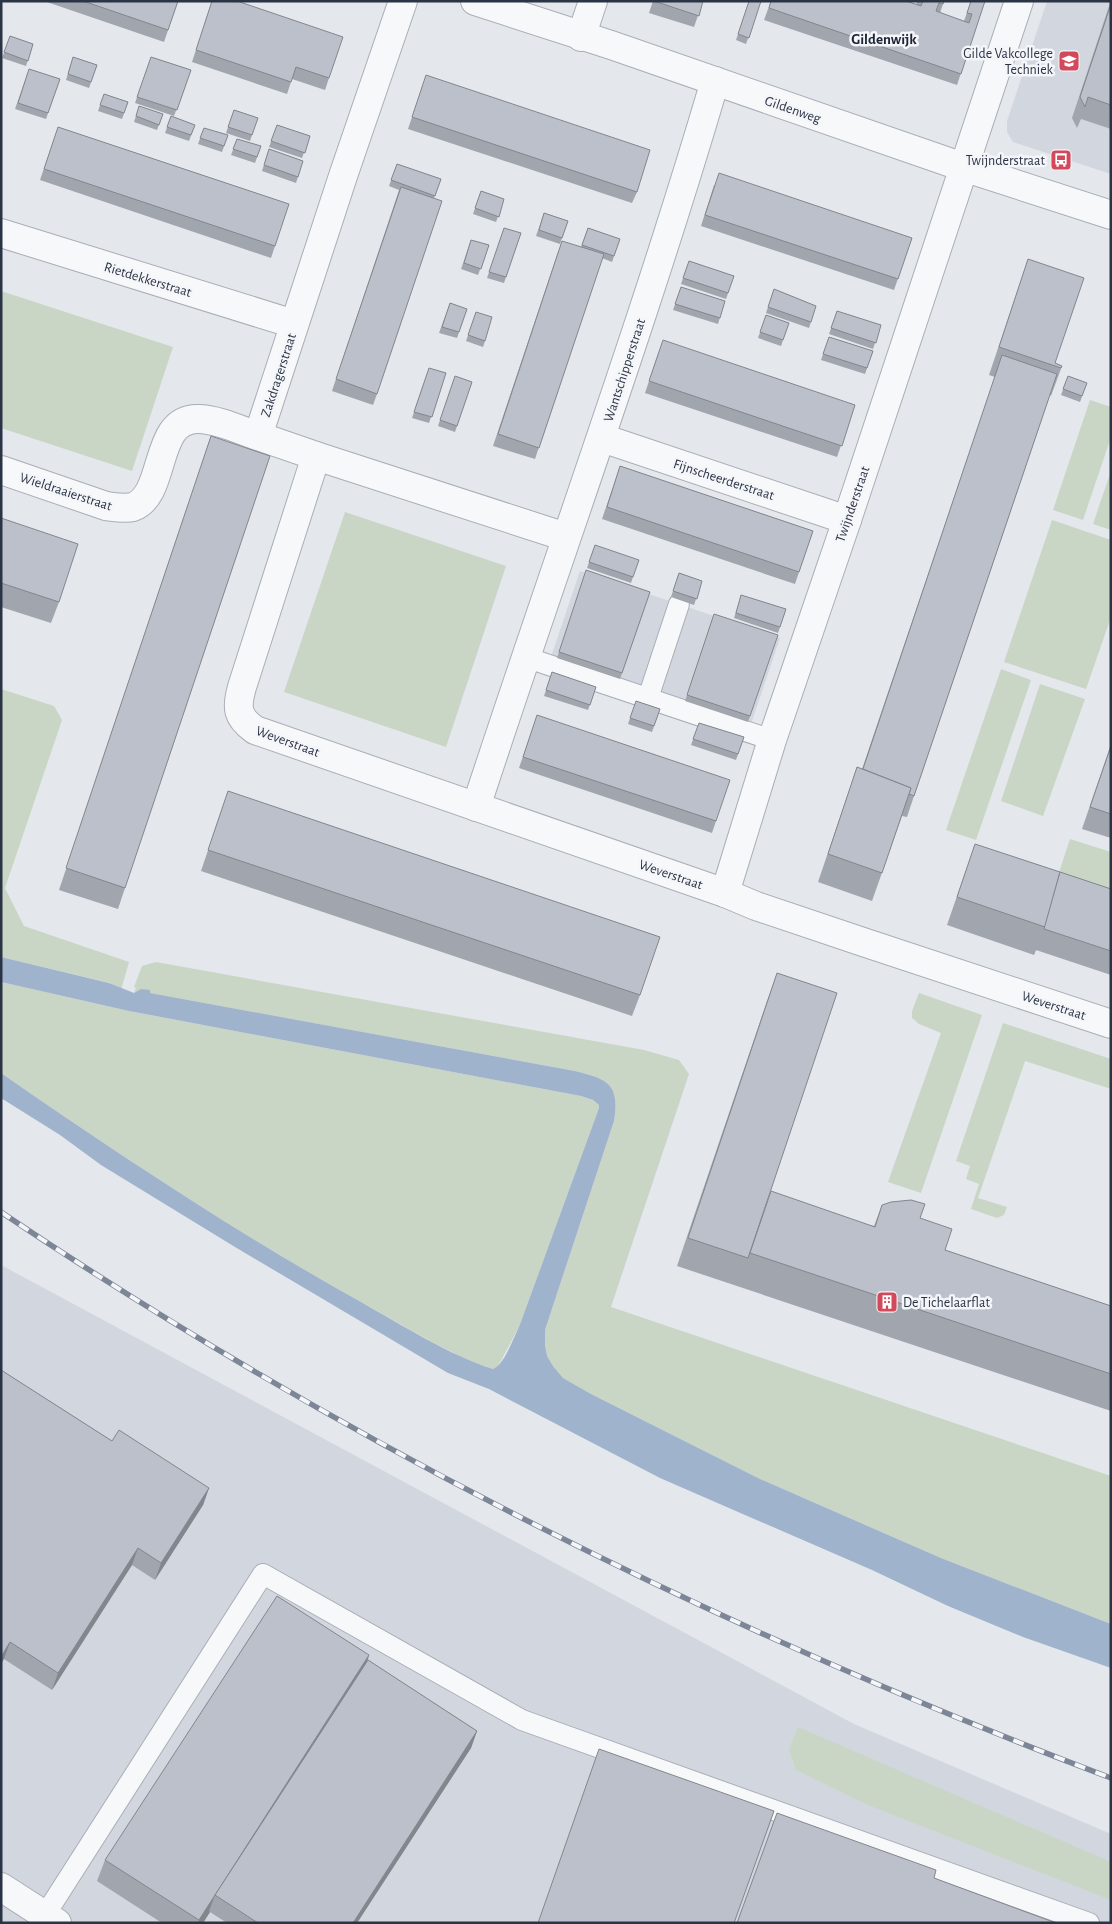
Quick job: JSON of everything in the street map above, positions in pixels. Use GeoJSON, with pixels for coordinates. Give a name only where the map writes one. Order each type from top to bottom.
{"type":"FeatureCollection","features":[{"type":"Feature","properties":{"kind":"street","name":"Zakdragerstraat"},"geometry":{"type":"LineString","coordinates":[[258,436],[343,176],[403,1]]}},
{"type":"Feature","properties":{"kind":"street","name":"Gildenweg"},"geometry":{"type":"LineString","coordinates":[[475,1],[1111,216]]}},
{"type":"Feature","properties":{"kind":"street"},"geometry":{"type":"LineString","coordinates":[[581,37],[593,1]]}},
{"type":"Feature","properties":{"kind":"street","name":"Twijnderstraat"},"geometry":{"type":"LineString","coordinates":[[725,893],[772,740],[847,520],[1018,2]]}},
{"type":"Feature","properties":{"kind":"street","name":"Wantschipperstraat"},"geometry":{"type":"LineString","coordinates":[[476,807],[525,657],[602,438],[654,279],[715,81]]}},
{"type":"Feature","properties":{"kind":"street","name":"Rietdekkerstraat"},"geometry":{"type":"LineString","coordinates":[[1,233],[294,324]]}},
{"type":"Feature","properties":{"kind":"street","name":"Wieldraaierstraat"},"geometry":{"type":"LineString","coordinates":[[1,470],[106,506],[132,507],[143,500],[151,489],[168,441],[179,424],[198,419],[213,421],[258,436]]}},
{"type":"Feature","properties":{"kind":"street"},"geometry":{"type":"LineString","coordinates":[[258,436],[566,537]]}},
{"type":"Feature","properties":{"kind":"street","name":"Fijnscheerderstraat"},"geometry":{"type":"LineString","coordinates":[[602,438],[847,520]]}},
{"type":"Feature","properties":{"kind":"street","name":"Weverstraat"},"geometry":{"type":"LineString","coordinates":[[316,456],[239,698],[241,719],[255,730],[725,893],[756,906],[1111,1024]]}},
{"type":"Feature","properties":{"kind":"street"},"geometry":{"type":"LineString","coordinates":[[1,1887],[51,1919]]}},
{"type":"Feature","properties":{"kind":"lane"},"geometry":{"type":"LineString","coordinates":[[648,698],[679,604]]}},
{"type":"Feature","properties":{"kind":"lane"},"geometry":{"type":"LineString","coordinates":[[525,657],[772,740]]}},
{"type":"Feature","properties":{"kind":"lane"},"geometry":{"type":"LineString","coordinates":[[51,1919],[263,1574],[522,1720],[1089,1923]]}},
{"type":"Feature","properties":{"kind":"shaded area","name":"Gilde Vakcollege Techniek"},"geometry":{"type":"Polygon","coordinates":[[[1047,1],[1111,1],[1111,174],[1013,142],[1007,132],[1007,121],[1047,1]]]}},
{"type":"Feature","properties":{"kind":"shaded area"},"geometry":{"type":"Polygon","coordinates":[[[580,571],[780,638],[750,727],[550,660],[580,571]]]}},
{"type":"Feature","properties":{"kind":"shaded area"},"geometry":{"type":"Polygon","coordinates":[[[1,1265],[854,1724],[1111,1834],[1111,1923],[1,1923],[1,1265]]]}},
{"type":"Feature","properties":{"kind":"green space"},"geometry":{"type":"Polygon","coordinates":[[[1,291],[173,347],[132,471],[1,428],[1,291]]]}},
{"type":"Feature","properties":{"kind":"green space"},"geometry":{"type":"Polygon","coordinates":[[[1090,400],[1111,407],[1111,437],[1083,520],[1053,510],[1090,400]]]}},
{"type":"Feature","properties":{"kind":"green space"},"geometry":{"type":"Polygon","coordinates":[[[1111,471],[1111,530],[1093,524],[1111,471]]]}},
{"type":"Feature","properties":{"kind":"green space"},"geometry":{"type":"Polygon","coordinates":[[[345,512],[506,566],[446,747],[284,692],[345,512]]]}},
{"type":"Feature","properties":{"kind":"green space"},"geometry":{"type":"Polygon","coordinates":[[[1052,520],[1111,540],[1111,617],[1086,689],[1004,662],[1052,520]]]}},
{"type":"Feature","properties":{"kind":"green space"},"geometry":{"type":"Polygon","coordinates":[[[1001,669],[1031,680],[976,840],[946,830],[1001,669]]]}},
{"type":"Feature","properties":{"kind":"green space"},"geometry":{"type":"Polygon","coordinates":[[[1040,684],[1085,699],[1043,816],[1001,801],[1040,684]]]}},
{"type":"Feature","properties":{"kind":"green space"},"geometry":{"type":"Polygon","coordinates":[[[1,689],[54,706],[62,720],[5,888],[24,926],[129,962],[121,990],[110,983],[1,957],[1,689]]]}},
{"type":"Feature","properties":{"kind":"green space"},"geometry":{"type":"Polygon","coordinates":[[[1070,839],[1111,852],[1111,910],[1053,891],[1070,839]]]}},
{"type":"Feature","properties":{"kind":"green space"},"geometry":{"type":"Polygon","coordinates":[[[156,962],[644,1050],[679,1060],[689,1074],[611,1307],[1111,1476],[1111,1624],[941,1558],[760,1479],[563,1378],[547,1356],[545,1330],[614,1121],[615,1099],[609,1085],[596,1077],[575,1071],[149,993],[150,991],[134,993],[136,988],[134,987],[142,966],[156,962]]]}},
{"type":"Feature","properties":{"kind":"green space"},"geometry":{"type":"Polygon","coordinates":[[[1,982],[129,1011],[581,1096],[593,1100],[599,1105],[599,1108],[519,1327],[497,1368],[493,1369],[476,1363],[443,1347],[315,1276],[223,1221],[1,1073],[1,982]]]}},
{"type":"Feature","properties":{"kind":"green space"},"geometry":{"type":"Polygon","coordinates":[[[919,993],[982,1015],[921,1193],[888,1182],[941,1033],[919,1024],[912,1018],[912,1011],[919,993]]]}},
{"type":"Feature","properties":{"kind":"green space"},"geometry":{"type":"Polygon","coordinates":[[[1003,1023],[1111,1059],[1111,1089],[1025,1061],[978,1198],[1007,1207],[1004,1215],[997,1218],[971,1209],[979,1184],[966,1179],[970,1166],[956,1161],[1003,1023]]]}},
{"type":"Feature","properties":{"kind":"green space"},"geometry":{"type":"Polygon","coordinates":[[[798,1727],[1111,1862],[1111,1900],[868,1805],[796,1770],[789,1749],[798,1727]]]}},
{"type":"Feature","properties":{"kind":"water"},"geometry":{"type":"Polygon","coordinates":[[[1,957],[109,983],[134,993],[141,989],[150,990],[150,993],[575,1071],[603,1081],[613,1091],[615,1099],[614,1121],[545,1330],[547,1356],[563,1378],[760,1479],[941,1558],[1111,1624],[1111,1668],[1023,1637],[948,1606],[872,1570],[660,1478],[489,1389],[448,1373],[101,1165],[60,1135],[1,1098],[1,1073],[223,1221],[426,1339],[460,1356],[493,1369],[501,1362],[519,1327],[599,1108],[599,1105],[593,1100],[581,1096],[129,1011],[1,982],[1,957]]]}},
{"type":"Feature","properties":{"kind":"building"},"geometry":{"type":"Polygon","coordinates":[[[83,1],[178,1],[168,30],[83,1]]]}},
{"type":"Feature","properties":{"kind":"building"},"geometry":{"type":"Polygon","coordinates":[[[212,1],[237,1],[343,37],[329,78],[296,67],[291,82],[196,50],[212,1]]]}},
{"type":"Feature","properties":{"kind":"building"},"geometry":{"type":"Polygon","coordinates":[[[654,1],[703,1],[699,16],[654,1]]]}},
{"type":"Feature","properties":{"kind":"building"},"geometry":{"type":"Polygon","coordinates":[[[749,1],[761,1],[749,38],[738,34],[749,1]]]}},
{"type":"Feature","properties":{"kind":"building"},"geometry":{"type":"Polygon","coordinates":[[[771,1],[906,1],[921,6],[923,1],[944,1],[943,4],[939,3],[936,11],[969,23],[972,14],[967,13],[971,1],[985,1],[961,74],[769,8],[771,1]]]}},
{"type":"Feature","properties":{"kind":"building"},"geometry":{"type":"Polygon","coordinates":[[[1111,4],[1111,105],[1088,97],[1085,107],[1080,97],[1111,4]]]}},
{"type":"Feature","properties":{"kind":"building"},"geometry":{"type":"Polygon","coordinates":[[[10,36],[33,44],[28,61],[4,52],[10,36]]]}},
{"type":"Feature","properties":{"kind":"building"},"geometry":{"type":"Polygon","coordinates":[[[73,57],[97,65],[91,82],[68,74],[73,57]]]}},
{"type":"Feature","properties":{"kind":"building"},"geometry":{"type":"Polygon","coordinates":[[[151,57],[191,70],[177,110],[137,97],[151,57]]]}},
{"type":"Feature","properties":{"kind":"building"},"geometry":{"type":"Polygon","coordinates":[[[29,69],[60,79],[48,113],[18,103],[29,69]]]}},
{"type":"Feature","properties":{"kind":"building"},"geometry":{"type":"Polygon","coordinates":[[[426,75],[650,150],[637,192],[412,117],[426,75]]]}},
{"type":"Feature","properties":{"kind":"building"},"geometry":{"type":"Polygon","coordinates":[[[104,94],[128,102],[124,113],[100,105],[104,94]]]}},
{"type":"Feature","properties":{"kind":"building"},"geometry":{"type":"Polygon","coordinates":[[[139,106],[163,114],[159,125],[136,116],[139,106]]]}},
{"type":"Feature","properties":{"kind":"building"},"geometry":{"type":"Polygon","coordinates":[[[234,110],[258,118],[252,135],[228,127],[234,110]]]}},
{"type":"Feature","properties":{"kind":"building"},"geometry":{"type":"Polygon","coordinates":[[[171,116],[195,125],[191,135],[167,127],[171,116]]]}},
{"type":"Feature","properties":{"kind":"building"},"geometry":{"type":"Polygon","coordinates":[[[277,125],[310,136],[305,153],[271,141],[277,125]]]}},
{"type":"Feature","properties":{"kind":"building"},"geometry":{"type":"Polygon","coordinates":[[[58,127],[289,204],[275,246],[44,169],[58,127]]]}},
{"type":"Feature","properties":{"kind":"building"},"geometry":{"type":"Polygon","coordinates":[[[204,128],[228,135],[224,146],[200,138],[204,128]]]}},
{"type":"Feature","properties":{"kind":"building"},"geometry":{"type":"Polygon","coordinates":[[[237,139],[261,146],[257,157],[233,149],[237,139]]]}},
{"type":"Feature","properties":{"kind":"building"},"geometry":{"type":"Polygon","coordinates":[[[269,149],[303,161],[298,177],[264,165],[269,149]]]}},
{"type":"Feature","properties":{"kind":"building"},"geometry":{"type":"Polygon","coordinates":[[[397,164],[441,179],[435,196],[391,180],[397,164]]]}},
{"type":"Feature","properties":{"kind":"building"},"geometry":{"type":"Polygon","coordinates":[[[719,173],[912,238],[898,279],[705,215],[719,173]]]}},
{"type":"Feature","properties":{"kind":"building"},"geometry":{"type":"Polygon","coordinates":[[[401,187],[442,201],[377,394],[336,379],[401,187]]]}},
{"type":"Feature","properties":{"kind":"building"},"geometry":{"type":"Polygon","coordinates":[[[481,191],[504,199],[499,217],[475,208],[481,191]]]}},
{"type":"Feature","properties":{"kind":"building"},"geometry":{"type":"Polygon","coordinates":[[[544,213],[568,221],[562,238],[539,230],[544,213]]]}},
{"type":"Feature","properties":{"kind":"building"},"geometry":{"type":"Polygon","coordinates":[[[504,228],[521,233],[506,277],[489,272],[504,228]]]}},
{"type":"Feature","properties":{"kind":"building"},"geometry":{"type":"Polygon","coordinates":[[[588,228],[620,239],[614,256],[582,245],[588,228]]]}},
{"type":"Feature","properties":{"kind":"building"},"geometry":{"type":"Polygon","coordinates":[[[471,240],[489,245],[481,269],[464,263],[471,240]]]}},
{"type":"Feature","properties":{"kind":"building"},"geometry":{"type":"Polygon","coordinates":[[[562,241],[604,254],[539,448],[498,434],[562,241]]]}},
{"type":"Feature","properties":{"kind":"building"},"geometry":{"type":"Polygon","coordinates":[[[1028,259],[1084,278],[1055,363],[1062,366],[1061,368],[999,347],[1028,259]]]}},
{"type":"Feature","properties":{"kind":"building"},"geometry":{"type":"Polygon","coordinates":[[[689,261],[734,276],[728,293],[683,278],[689,261]]]}},
{"type":"Feature","properties":{"kind":"building"},"geometry":{"type":"Polygon","coordinates":[[[681,287],[725,301],[720,318],[675,304],[681,287]]]}},
{"type":"Feature","properties":{"kind":"building"},"geometry":{"type":"Polygon","coordinates":[[[774,289],[816,306],[811,322],[768,307],[774,289]]]}},
{"type":"Feature","properties":{"kind":"building"},"geometry":{"type":"Polygon","coordinates":[[[450,303],[467,309],[459,332],[442,327],[450,303]]]}},
{"type":"Feature","properties":{"kind":"building"},"geometry":{"type":"Polygon","coordinates":[[[837,311],[881,325],[876,343],[831,328],[837,311]]]}},
{"type":"Feature","properties":{"kind":"building"},"geometry":{"type":"Polygon","coordinates":[[[476,312],[492,317],[485,341],[468,335],[476,312]]]}},
{"type":"Feature","properties":{"kind":"building"},"geometry":{"type":"Polygon","coordinates":[[[766,315],[789,323],[783,340],[760,332],[766,315]]]}},
{"type":"Feature","properties":{"kind":"building"},"geometry":{"type":"Polygon","coordinates":[[[829,337],[873,351],[867,368],[823,354],[829,337]]]}},
{"type":"Feature","properties":{"kind":"building"},"geometry":{"type":"Polygon","coordinates":[[[663,340],[855,405],[842,446],[649,381],[663,340]]]}},
{"type":"Feature","properties":{"kind":"building"},"geometry":{"type":"Polygon","coordinates":[[[1002,355],[1057,374],[914,796],[909,794],[911,788],[863,769],[1002,355]]]}},
{"type":"Feature","properties":{"kind":"building"},"geometry":{"type":"Polygon","coordinates":[[[429,368],[446,373],[432,417],[414,412],[429,368]]]}},
{"type":"Feature","properties":{"kind":"building"},"geometry":{"type":"Polygon","coordinates":[[[455,376],[472,382],[457,426],[440,420],[455,376]]]}},
{"type":"Feature","properties":{"kind":"building"},"geometry":{"type":"Polygon","coordinates":[[[1068,376],[1087,383],[1082,396],[1063,389],[1068,376]]]}},
{"type":"Feature","properties":{"kind":"building"},"geometry":{"type":"Polygon","coordinates":[[[211,436],[270,456],[125,888],[66,868],[211,436]]]}},
{"type":"Feature","properties":{"kind":"building"},"geometry":{"type":"Polygon","coordinates":[[[620,466],[813,531],[799,572],[607,507],[620,466]]]}},
{"type":"Feature","properties":{"kind":"building"},"geometry":{"type":"Polygon","coordinates":[[[1,518],[78,544],[59,602],[1,583],[1,518]]]}},
{"type":"Feature","properties":{"kind":"building"},"geometry":{"type":"Polygon","coordinates":[[[595,545],[639,560],[633,577],[589,562],[595,545]]]}},
{"type":"Feature","properties":{"kind":"building"},"geometry":{"type":"Polygon","coordinates":[[[586,570],[650,592],[622,673],[559,652],[586,570]]]}},
{"type":"Feature","properties":{"kind":"building"},"geometry":{"type":"Polygon","coordinates":[[[679,573],[702,581],[697,599],[673,591],[679,573]]]}},
{"type":"Feature","properties":{"kind":"building"},"geometry":{"type":"Polygon","coordinates":[[[741,595],[786,609],[780,627],[736,613],[741,595]]]}},
{"type":"Feature","properties":{"kind":"building"},"geometry":{"type":"Polygon","coordinates":[[[714,614],[778,635],[750,716],[687,695],[714,614]]]}},
{"type":"Feature","properties":{"kind":"building"},"geometry":{"type":"Polygon","coordinates":[[[552,672],[596,687],[590,705],[546,690],[552,672]]]}},
{"type":"Feature","properties":{"kind":"building"},"geometry":{"type":"Polygon","coordinates":[[[636,701],[660,709],[654,726],[630,718],[636,701]]]}},
{"type":"Feature","properties":{"kind":"building"},"geometry":{"type":"Polygon","coordinates":[[[537,715],[730,780],[716,821],[523,757],[537,715]]]}},
{"type":"Feature","properties":{"kind":"building"},"geometry":{"type":"Polygon","coordinates":[[[699,723],[744,737],[738,754],[693,739],[699,723]]]}},
{"type":"Feature","properties":{"kind":"building"},"geometry":{"type":"Polygon","coordinates":[[[1111,746],[1111,814],[1090,807],[1111,746]]]}},
{"type":"Feature","properties":{"kind":"building"},"geometry":{"type":"Polygon","coordinates":[[[857,767],[911,788],[882,873],[828,854],[857,767]]]}},
{"type":"Feature","properties":{"kind":"building"},"geometry":{"type":"Polygon","coordinates":[[[228,791],[660,937],[640,995],[208,850],[228,791]]]}},
{"type":"Feature","properties":{"kind":"building"},"geometry":{"type":"Polygon","coordinates":[[[975,844],[1060,872],[1045,927],[957,897],[975,844]]]}},
{"type":"Feature","properties":{"kind":"building"},"geometry":{"type":"Polygon","coordinates":[[[1060,872],[1111,889],[1111,951],[1044,929],[1060,872]]]}},
{"type":"Feature","properties":{"kind":"building"},"geometry":{"type":"Polygon","coordinates":[[[777,973],[837,993],[748,1258],[688,1238],[777,973]]]}},
{"type":"Feature","properties":{"kind":"building"},"geometry":{"type":"Polygon","coordinates":[[[771,1191],[875,1227],[882,1205],[911,1200],[925,1204],[920,1218],[952,1229],[945,1250],[1111,1306],[1111,1374],[750,1253],[771,1191]]]}},
{"type":"Feature","properties":{"kind":"building"},"geometry":{"type":"Polygon","coordinates":[[[1,1370],[112,1441],[119,1430],[209,1488],[161,1563],[138,1548],[58,1673],[10,1642],[1,1657],[1,1370]]]}},
{"type":"Feature","properties":{"kind":"building"},"geometry":{"type":"Polygon","coordinates":[[[277,1596],[369,1655],[199,1920],[105,1860],[277,1596]]]}},
{"type":"Feature","properties":{"kind":"building"},"geometry":{"type":"Polygon","coordinates":[[[368,1660],[477,1731],[353,1923],[258,1923],[215,1895],[368,1660]]]}},
{"type":"Feature","properties":{"kind":"building"},"geometry":{"type":"Polygon","coordinates":[[[599,1749],[774,1811],[734,1923],[538,1923],[599,1749]]]}},
{"type":"Feature","properties":{"kind":"building"},"geometry":{"type":"Polygon","coordinates":[[[777,1813],[936,1870],[934,1878],[1056,1923],[737,1923],[777,1813]]]}},
{"type":"Feature","properties":{"kind":"railway"},"geometry":{"type":"LineString","coordinates":[[1,1212],[132,1297],[265,1378],[401,1454],[540,1527],[680,1595],[822,1660],[966,1721],[1111,1778]]}},
{"type":"Feature","properties":{"kind":"place","name":"Gilde Vakcollege Techniek"},"geometry":{"type":"Point","coordinates":[1069,61]}},
{"type":"Feature","properties":{"kind":"place","name":"Twijnderstraat"},"geometry":{"type":"Point","coordinates":[1061,160]}},
{"type":"Feature","properties":{"kind":"place","name":"De Tichelaarflat"},"geometry":{"type":"Point","coordinates":[887,1302]}},
{"type":"Feature","properties":{"kind":"district","name":"Gildenwijk"},"geometry":{"type":"Point","coordinates":[884,39]}}]}
